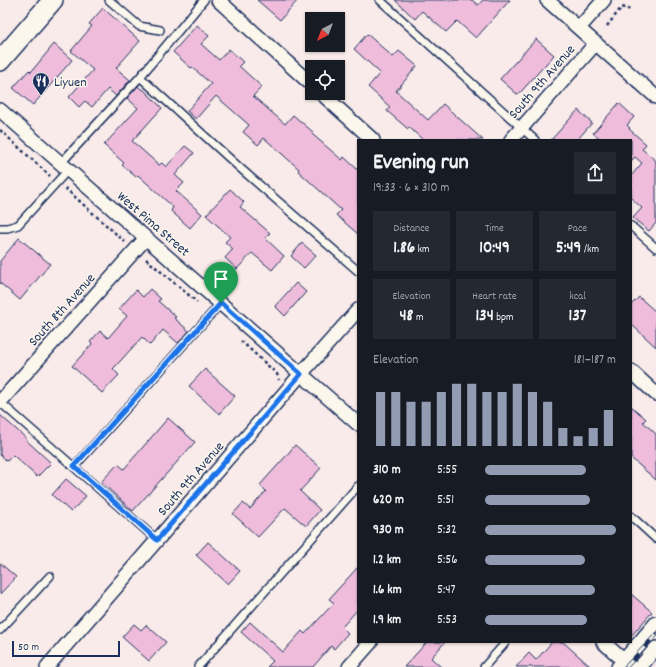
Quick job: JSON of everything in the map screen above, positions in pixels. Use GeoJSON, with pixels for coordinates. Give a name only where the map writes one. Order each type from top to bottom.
{"type":"FeatureCollection","features":[{"type":"Feature","properties":{"kind":"main road"},"geometry":{"type":"LineString","coordinates":[[0,61],[50,1]]}},
{"type":"Feature","properties":{"kind":"street"},"geometry":{"type":"LineString","coordinates":[[218,0],[305,79]]}},
{"type":"Feature","properties":{"kind":"street"},"geometry":{"type":"LineString","coordinates":[[547,0],[656,97]]}},
{"type":"Feature","properties":{"kind":"street"},"geometry":{"type":"LineString","coordinates":[[579,28],[604,0]]}},
{"type":"Feature","properties":{"kind":"street","name":"South 9th Avenue"},"geometry":{"type":"LineString","coordinates":[[512,139],[596,43]]}},
{"type":"Feature","properties":{"kind":"street"},"geometry":{"type":"LineString","coordinates":[[329,100],[372,139]]}},
{"type":"Feature","properties":{"kind":"street","name":"West Pima Street"},"geometry":{"type":"LineString","coordinates":[[0,110],[357,423]]}},
{"type":"Feature","properties":{"kind":"street","name":"South 8th Avenue"},"geometry":{"type":"LineString","coordinates":[[0,402],[146,238]]}},
{"type":"Feature","properties":{"kind":"street","name":"South 9th Avenue"},"geometry":{"type":"LineString","coordinates":[[47,667],[357,311]]}},
{"type":"Feature","properties":{"kind":"street"},"geometry":{"type":"LineString","coordinates":[[632,372],[656,394]]}},
{"type":"Feature","properties":{"kind":"street"},"geometry":{"type":"LineString","coordinates":[[604,643],[624,665],[656,623]]}},
{"type":"Feature","properties":{"kind":"street"},"geometry":{"type":"LineString","coordinates":[[350,667],[370,643]]}},
{"type":"Feature","properties":{"kind":"street"},"geometry":{"type":"LineString","coordinates":[[640,667],[656,648]]}},
{"type":"Feature","properties":{"kind":"lane"},"geometry":{"type":"LineString","coordinates":[[109,0],[139,26],[160,30]]}},
{"type":"Feature","properties":{"kind":"lane"},"geometry":{"type":"LineString","coordinates":[[0,228],[18,225],[64,166],[204,0]]}},
{"type":"Feature","properties":{"kind":"lane"},"geometry":{"type":"LineString","coordinates":[[380,0],[533,139]]}},
{"type":"Feature","properties":{"kind":"lane"},"geometry":{"type":"LineString","coordinates":[[140,77],[240,168],[357,270]]}},
{"type":"Feature","properties":{"kind":"lane"},"geometry":{"type":"LineString","coordinates":[[632,227],[656,248]]}},
{"type":"Feature","properties":{"kind":"lane"},"geometry":{"type":"LineString","coordinates":[[74,466],[221,303]]}},
{"type":"Feature","properties":{"kind":"lane"},"geometry":{"type":"LineString","coordinates":[[0,402],[157,540]]}},
{"type":"Feature","properties":{"kind":"lane"},"geometry":{"type":"LineString","coordinates":[[198,667],[357,487]]}},
{"type":"Feature","properties":{"kind":"lane"},"geometry":{"type":"LineString","coordinates":[[632,517],[656,539]]}},
{"type":"Feature","properties":{"kind":"lane"},"geometry":{"type":"LineString","coordinates":[[0,630],[50,576]]}},
{"type":"Feature","properties":{"kind":"lane"},"geometry":{"type":"LineString","coordinates":[[484,667],[505,643]]}},
{"type":"Feature","properties":{"kind":"path"},"geometry":{"type":"LineString","coordinates":[[607,26],[621,8],[626,7],[629,10]]}},
{"type":"Feature","properties":{"kind":"building"},"geometry":{"type":"Polygon","coordinates":[[[257,0],[298,0],[280,20],[257,0]]]}},
{"type":"Feature","properties":{"kind":"building"},"geometry":{"type":"Polygon","coordinates":[[[395,0],[472,0],[478,5],[483,0],[510,0],[476,38],[457,21],[446,32],[422,11],[415,19],[395,0]]]}},
{"type":"Feature","properties":{"kind":"building"},"geometry":{"type":"Polygon","coordinates":[[[103,8],[140,41],[116,68],[130,80],[116,96],[108,89],[92,107],[85,101],[79,107],[69,97],[93,70],[71,51],[92,26],[89,24],[103,8]]]}},
{"type":"Feature","properties":{"kind":"building"},"geometry":{"type":"Polygon","coordinates":[[[197,25],[209,36],[201,44],[219,60],[229,49],[243,62],[239,66],[262,87],[253,96],[285,124],[293,115],[342,160],[344,157],[357,169],[357,233],[336,215],[341,210],[298,171],[299,169],[264,138],[258,145],[243,132],[249,125],[216,96],[196,119],[187,111],[211,84],[173,52],[197,25]]]}},
{"type":"Feature","properties":{"kind":"building"},"geometry":{"type":"Polygon","coordinates":[[[367,34],[393,57],[399,51],[417,66],[396,91],[428,120],[443,104],[482,139],[422,139],[409,127],[408,129],[387,111],[390,107],[368,87],[380,73],[354,49],[367,34]]]}},
{"type":"Feature","properties":{"kind":"building"},"geometry":{"type":"Polygon","coordinates":[[[536,39],[554,55],[518,95],[500,79],[536,39]]]}},
{"type":"Feature","properties":{"kind":"building"},"geometry":{"type":"Polygon","coordinates":[[[54,44],[72,60],[33,105],[13,88],[29,70],[31,72],[54,44]]]}},
{"type":"Feature","properties":{"kind":"building"},"geometry":{"type":"Polygon","coordinates":[[[138,86],[162,108],[132,141],[159,165],[162,163],[166,167],[185,146],[194,153],[175,175],[184,183],[176,191],[202,214],[190,228],[171,211],[173,207],[138,175],[136,177],[122,165],[124,163],[104,145],[138,108],[127,98],[138,86]]]}},
{"type":"Feature","properties":{"kind":"building"},"geometry":{"type":"Polygon","coordinates":[[[619,103],[634,117],[627,125],[630,128],[629,129],[646,144],[642,149],[656,161],[656,223],[649,231],[633,218],[642,208],[632,199],[632,175],[642,163],[635,157],[632,160],[632,139],[601,139],[593,133],[619,103]]]}},
{"type":"Feature","properties":{"kind":"building"},"geometry":{"type":"Polygon","coordinates":[[[578,110],[592,123],[578,139],[552,139],[578,110]]]}},
{"type":"Feature","properties":{"kind":"building"},"geometry":{"type":"Polygon","coordinates":[[[230,189],[244,202],[240,207],[270,233],[265,238],[284,256],[272,270],[252,253],[237,269],[225,258],[233,249],[225,242],[230,237],[206,215],[230,189]]]}},
{"type":"Feature","properties":{"kind":"building"},"geometry":{"type":"Polygon","coordinates":[[[19,238],[50,264],[20,300],[0,283],[0,261],[19,238]]]}},
{"type":"Feature","properties":{"kind":"building"},"geometry":{"type":"Polygon","coordinates":[[[302,243],[316,255],[304,268],[291,256],[302,243]]]}},
{"type":"Feature","properties":{"kind":"building"},"geometry":{"type":"Polygon","coordinates":[[[296,283],[306,292],[285,316],[275,306],[296,283]]]}},
{"type":"Feature","properties":{"kind":"building"},"geometry":{"type":"Polygon","coordinates":[[[150,289],[161,299],[158,301],[189,331],[178,343],[163,330],[150,345],[142,337],[113,369],[119,375],[102,393],[72,366],[92,344],[90,342],[100,331],[108,338],[127,316],[119,309],[136,290],[143,297],[150,289]]]}},
{"type":"Feature","properties":{"kind":"building"},"geometry":{"type":"Polygon","coordinates":[[[639,297],[656,312],[656,347],[632,325],[632,304],[639,297]]]}},
{"type":"Feature","properties":{"kind":"building"},"geometry":{"type":"Polygon","coordinates":[[[205,369],[235,396],[219,414],[189,386],[205,369]]]}},
{"type":"Feature","properties":{"kind":"building"},"geometry":{"type":"Polygon","coordinates":[[[632,407],[646,419],[643,422],[656,434],[656,480],[632,459],[632,407]]]}},
{"type":"Feature","properties":{"kind":"building"},"geometry":{"type":"Polygon","coordinates":[[[0,415],[51,463],[37,477],[13,455],[7,461],[0,455],[0,415]]]}},
{"type":"Feature","properties":{"kind":"building"},"geometry":{"type":"Polygon","coordinates":[[[168,418],[195,442],[133,511],[101,482],[118,464],[124,469],[168,418]]]}},
{"type":"Feature","properties":{"kind":"building"},"geometry":{"type":"Polygon","coordinates":[[[295,445],[321,468],[300,491],[320,510],[306,526],[285,508],[258,537],[233,514],[243,503],[250,509],[266,491],[260,485],[295,445]]]}},
{"type":"Feature","properties":{"kind":"building"},"geometry":{"type":"Polygon","coordinates":[[[66,479],[86,496],[71,512],[52,495],[66,479]]]}},
{"type":"Feature","properties":{"kind":"building"},"geometry":{"type":"Polygon","coordinates":[[[208,542],[240,571],[228,584],[196,555],[208,542]]]}},
{"type":"Feature","properties":{"kind":"building"},"geometry":{"type":"Polygon","coordinates":[[[0,563],[16,577],[0,594],[0,563]]]}},
{"type":"Feature","properties":{"kind":"building"},"geometry":{"type":"Polygon","coordinates":[[[357,568],[357,610],[342,627],[348,633],[334,649],[331,646],[313,667],[267,667],[273,661],[241,632],[250,622],[283,652],[302,631],[305,634],[334,603],[329,599],[357,568]]]}},
{"type":"Feature","properties":{"kind":"building"},"geometry":{"type":"Polygon","coordinates":[[[632,595],[652,612],[632,635],[632,595]]]}},
{"type":"Feature","properties":{"kind":"building"},"geometry":{"type":"Polygon","coordinates":[[[134,624],[141,630],[146,625],[166,642],[149,661],[122,637],[134,624]]]}},
{"type":"Feature","properties":{"kind":"building"},"geometry":{"type":"Polygon","coordinates":[[[426,643],[444,643],[431,658],[441,667],[404,667],[426,643]]]}},
{"type":"Feature","properties":{"kind":"building"},"geometry":{"type":"Polygon","coordinates":[[[551,643],[564,643],[591,667],[516,667],[529,653],[536,660],[551,643]]]}},
{"type":"Feature","properties":{"kind":"railway"},"geometry":{"type":"LineString","coordinates":[[626,667],[656,635]]}},
{"type":"Feature","properties":{"kind":"place","name":"Liyuen"},"geometry":{"type":"Point","coordinates":[41,96]}},
{"type":"Feature","properties":{"kind":"route"},"geometry":{"type":"LineString","coordinates":[[221,303],[301,374],[157,540],[74,466],[221,303]]}}]}
